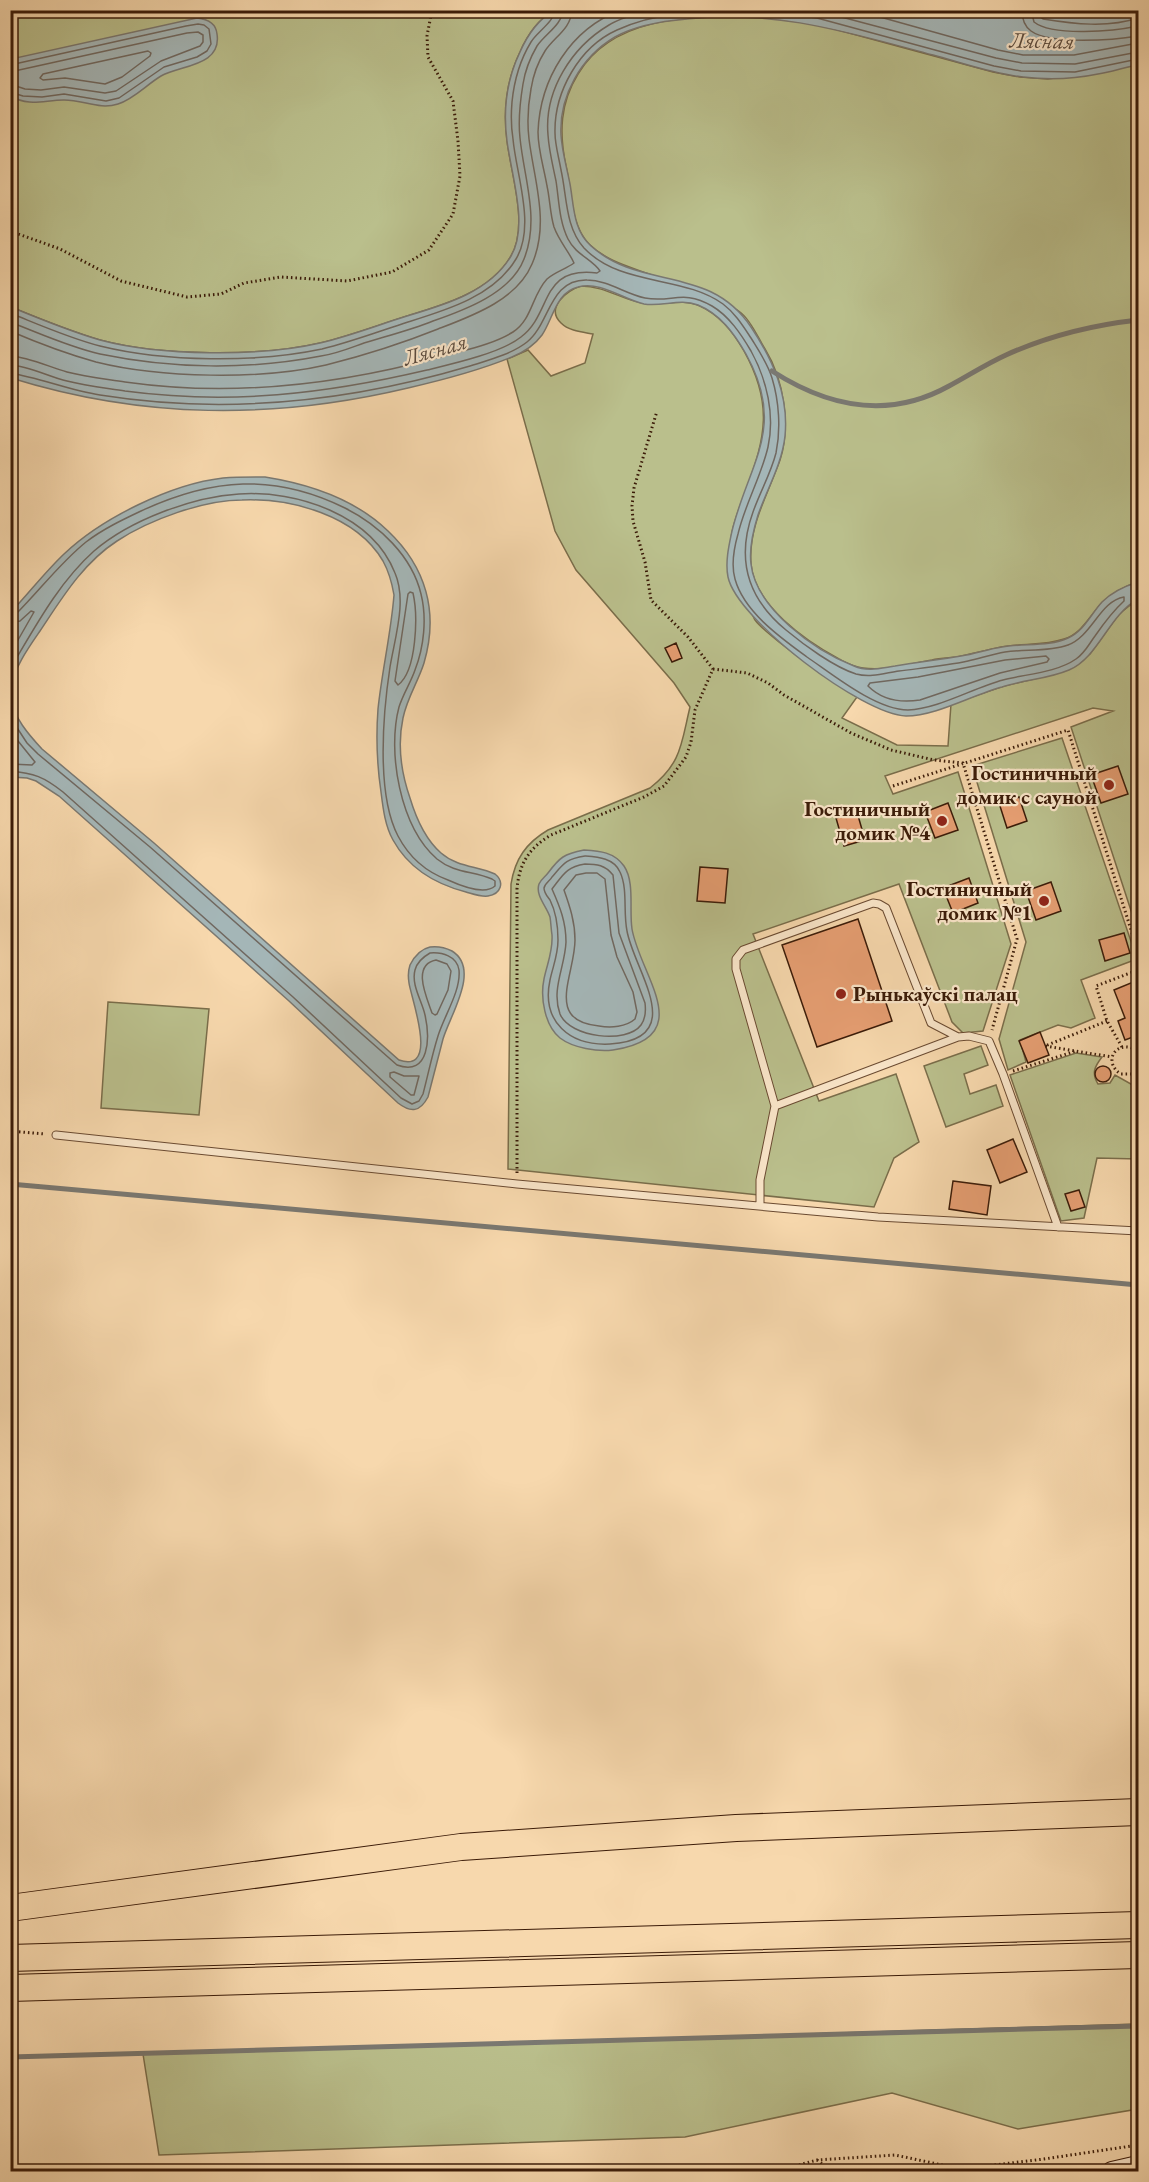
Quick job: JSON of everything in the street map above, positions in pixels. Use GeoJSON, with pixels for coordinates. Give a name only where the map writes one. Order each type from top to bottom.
{"type":"FeatureCollection","features":[{"type":"Feature","properties":{"kind":"highway"},"geometry":{"type":"LineString","coordinates":[[10,1908],[461,1847],[736,1828],[1138,1812]]}},
{"type":"Feature","properties":{"kind":"highway"},"geometry":{"type":"LineString","coordinates":[[10,1958],[1138,1926]]}},
{"type":"Feature","properties":{"kind":"highway"},"geometry":{"type":"LineString","coordinates":[[10,1988],[1138,1955]]}},
{"type":"Feature","properties":{"kind":"main road"},"geometry":{"type":"LineString","coordinates":[[1112,2172],[1138,2166]]}},
{"type":"Feature","properties":{"kind":"lane"},"geometry":{"type":"LineString","coordinates":[[760,1205],[760,1180],[775,1106],[736,969],[736,959],[743,950],[873,903],[879,904],[886,908],[930,1023],[958,1037]]}},
{"type":"Feature","properties":{"kind":"lane"},"geometry":{"type":"LineString","coordinates":[[775,1106],[958,1037],[969,1036],[989,1041],[1058,1227]]}},
{"type":"Feature","properties":{"kind":"lane"},"geometry":{"type":"LineString","coordinates":[[56,1135],[518,1184],[878,1217],[1138,1232]]}},
{"type":"Feature","properties":{"kind":"path"},"geometry":{"type":"LineString","coordinates":[[10,231],[60,249],[121,281],[187,297],[222,294],[244,283],[281,277],[347,281],[392,272],[429,250],[453,214],[460,176],[453,101],[428,57],[427,36],[432,10]]}},
{"type":"Feature","properties":{"kind":"path"},"geometry":{"type":"LineString","coordinates":[[657,411],[634,488],[632,506],[633,521],[645,562],[651,600],[688,637],[713,669],[747,673],[768,683],[851,733],[891,750],[934,760],[963,763]]}},
{"type":"Feature","properties":{"kind":"path"},"geometry":{"type":"LineString","coordinates":[[518,1184],[517,890],[522,863],[537,843],[551,835],[644,797],[664,786],[686,757],[691,742],[695,710],[713,669]]}},
{"type":"Feature","properties":{"kind":"path"},"geometry":{"type":"LineString","coordinates":[[893,786],[1068,730],[1138,951]]}},
{"type":"Feature","properties":{"kind":"path"},"geometry":{"type":"LineString","coordinates":[[963,763],[1017,939],[989,1041]]}},
{"type":"Feature","properties":{"kind":"path"},"geometry":{"type":"LineString","coordinates":[[1122,1047],[1107,1021],[1096,986],[1138,970]]}},
{"type":"Feature","properties":{"kind":"path"},"geometry":{"type":"LineString","coordinates":[[1107,1021],[1046,1046],[1112,1057]]}},
{"type":"Feature","properties":{"kind":"path"},"geometry":{"type":"LineString","coordinates":[[1138,1054],[1132,1048],[1122,1047],[1116,1050],[1112,1057],[1113,1068],[1116,1072],[1126,1075],[1133,1073],[1138,1067]]}},
{"type":"Feature","properties":{"kind":"path"},"geometry":{"type":"LineString","coordinates":[[1003,1074],[1076,1051]]}},
{"type":"Feature","properties":{"kind":"path"},"geometry":{"type":"LineString","coordinates":[[1133,1073],[1138,1078]]}},
{"type":"Feature","properties":{"kind":"path"},"geometry":{"type":"LineString","coordinates":[[10,1131],[56,1135]]}},
{"type":"Feature","properties":{"kind":"path"},"geometry":{"type":"LineString","coordinates":[[773,2172],[817,2160],[896,2155],[961,2169],[1138,2145]]}},
{"type":"Feature","properties":{"kind":"path"},"geometry":{"type":"LineString","coordinates":[[1015,2172],[1045,2170],[1044,2159]]}},
{"type":"Feature","properties":{"kind":"path"},"geometry":{"type":"LineString","coordinates":[[817,2160],[830,2170],[896,2166],[929,2172]]}},
{"type":"Feature","properties":{"kind":"green space"},"geometry":{"type":"Polygon","coordinates":[[[1138,10],[1138,13],[1097,17],[1029,11],[1138,10]]]}},
{"type":"Feature","properties":{"kind":"green space"},"geometry":{"type":"Polygon","coordinates":[[[10,11],[553,11],[538,24],[526,40],[512,73],[507,95],[506,130],[519,215],[519,230],[511,256],[491,279],[479,288],[451,302],[320,343],[269,351],[180,352],[124,345],[77,333],[11,307],[10,11]]]}},
{"type":"Feature","properties":{"kind":"green space"},"geometry":{"type":"Polygon","coordinates":[[[758,16],[816,24],[993,72],[1020,77],[1048,79],[1138,65],[1138,582],[1109,597],[1070,637],[1049,643],[1001,647],[898,667],[863,668],[839,659],[798,632],[772,608],[762,594],[751,564],[751,550],[760,511],[780,460],[785,433],[784,403],[772,361],[751,324],[737,310],[619,263],[603,255],[589,244],[575,218],[562,142],[564,107],[572,85],[594,54],[613,39],[635,29],[683,19],[758,16]]]}},
{"type":"Feature","properties":{"kind":"green space"},"geometry":{"type":"Polygon","coordinates":[[[581,286],[605,290],[642,303],[693,303],[720,319],[740,344],[759,387],[763,404],[763,420],[758,453],[732,532],[731,538],[737,565],[749,606],[757,623],[798,657],[857,697],[842,718],[897,745],[948,746],[951,704],[1004,686],[1055,674],[1090,654],[1119,614],[1138,599],[1138,932],[1071,727],[1113,711],[1093,708],[885,776],[893,794],[958,772],[1011,944],[983,1031],[963,1033],[952,1022],[899,884],[753,934],[819,1101],[896,1074],[919,1142],[894,1158],[874,1207],[508,1169],[511,884],[515,867],[528,846],[548,830],[650,788],[661,779],[679,752],[690,707],[674,683],[576,570],[555,531],[507,359],[528,350],[551,376],[585,363],[593,334],[564,326],[555,311],[564,296],[581,286]]]}},
{"type":"Feature","properties":{"kind":"green space"},"geometry":{"type":"Polygon","coordinates":[[[1062,738],[1137,959],[1081,980],[1095,1018],[1071,1028],[1058,1025],[1020,1040],[1026,1062],[1008,1070],[999,1039],[1026,942],[972,766],[1062,738]]]}},
{"type":"Feature","properties":{"kind":"green space"},"geometry":{"type":"Polygon","coordinates":[[[108,1002],[209,1009],[199,1115],[101,1108],[108,1002]]]}},
{"type":"Feature","properties":{"kind":"green space"},"geometry":{"type":"Polygon","coordinates":[[[981,1046],[988,1065],[964,1074],[970,1094],[996,1085],[1003,1106],[946,1127],[924,1066],[981,1046]]]}},
{"type":"Feature","properties":{"kind":"green space"},"geometry":{"type":"Polygon","coordinates":[[[1076,1053],[1102,1057],[1095,1070],[1098,1084],[1110,1083],[1115,1075],[1138,1088],[1138,1159],[1097,1158],[1084,1218],[1061,1221],[1010,1075],[1076,1053]]]}},
{"type":"Feature","properties":{"kind":"green space"},"geometry":{"type":"Polygon","coordinates":[[[1138,2024],[1138,2109],[1018,2129],[892,2093],[685,2137],[159,2155],[143,2054],[1138,2024]]]}},
{"type":"Feature","properties":{"kind":"water","name":"Лясная"},"geometry":{"type":"Polygon","coordinates":[[[1029,10],[1084,17],[1138,13],[1138,65],[1080,77],[1032,78],[989,71],[842,31],[782,20],[719,17],[669,21],[650,24],[623,33],[592,55],[574,79],[568,92],[561,120],[561,135],[575,217],[585,240],[611,260],[631,269],[695,286],[715,294],[734,307],[751,327],[772,365],[782,393],[786,421],[785,436],[778,466],[756,521],[751,564],[755,581],[776,612],[790,626],[822,650],[854,666],[874,669],[1002,647],[1061,641],[1079,631],[1110,595],[1138,582],[1138,599],[1119,615],[1088,656],[1079,664],[1061,673],[1002,687],[929,713],[906,716],[886,712],[833,683],[777,640],[754,617],[736,595],[728,577],[727,560],[739,507],[761,444],[764,403],[758,380],[737,339],[713,314],[691,303],[644,304],[603,288],[578,287],[565,294],[560,300],[539,339],[516,355],[473,371],[421,385],[308,406],[258,410],[159,408],[60,392],[11,378],[11,307],[77,333],[124,345],[180,352],[269,351],[296,348],[353,334],[451,302],[479,288],[502,268],[516,244],[519,215],[506,130],[507,95],[512,73],[526,40],[538,24],[553,11],[1029,10]]]}},
{"type":"Feature","properties":{"kind":"water"},"geometry":{"type":"Polygon","coordinates":[[[197,18],[215,27],[217,45],[213,53],[198,63],[161,76],[124,102],[104,106],[71,100],[30,102],[11,96],[11,59],[197,18]]]}},
{"type":"Feature","properties":{"kind":"water"},"geometry":{"type":"Polygon","coordinates":[[[265,477],[315,489],[361,510],[388,531],[412,560],[426,591],[430,626],[424,663],[407,704],[401,728],[400,749],[404,778],[415,813],[430,841],[447,858],[495,874],[501,884],[496,893],[485,896],[474,894],[433,880],[407,859],[390,835],[380,782],[377,730],[394,595],[389,573],[371,545],[356,532],[321,512],[281,502],[227,501],[194,507],[130,533],[105,550],[83,570],[22,658],[11,687],[11,612],[64,554],[117,516],[160,495],[182,487],[223,478],[265,477]]]}},
{"type":"Feature","properties":{"kind":"water"},"geometry":{"type":"Polygon","coordinates":[[[11,697],[18,719],[42,749],[154,843],[399,1060],[411,1061],[418,1056],[421,1046],[418,1018],[409,981],[410,965],[421,951],[427,948],[452,951],[460,959],[464,969],[464,980],[443,1039],[428,1097],[422,1106],[411,1109],[398,1103],[289,1001],[59,796],[36,781],[11,777],[11,697]]]}},
{"type":"Feature","properties":{"kind":"water"},"geometry":{"type":"Polygon","coordinates":[[[584,850],[611,855],[624,866],[631,888],[632,929],[658,1002],[659,1018],[653,1032],[639,1043],[613,1050],[586,1048],[560,1038],[547,1019],[543,1003],[543,986],[551,952],[552,935],[550,917],[540,897],[539,884],[563,857],[584,850]]]}},
{"type":"Feature","properties":{"kind":"building"},"geometry":{"type":"Polygon","coordinates":[[[676,643],[682,658],[672,662],[665,648],[676,643]]]}},
{"type":"Feature","properties":{"kind":"building","name":"Гостиничный домик с сауной"},"geometry":{"type":"Polygon","coordinates":[[[1118,766],[1128,794],[1101,803],[1091,775],[1118,766]]]}},
{"type":"Feature","properties":{"kind":"building"},"geometry":{"type":"Polygon","coordinates":[[[1019,797],[1027,821],[1007,828],[999,803],[1019,797]]]}},
{"type":"Feature","properties":{"kind":"building","name":"Гостиничный домик №4"},"geometry":{"type":"Polygon","coordinates":[[[948,803],[958,830],[935,838],[925,812],[948,803]]]}},
{"type":"Feature","properties":{"kind":"building"},"geometry":{"type":"Polygon","coordinates":[[[857,812],[865,840],[844,846],[836,818],[857,812]]]}},
{"type":"Feature","properties":{"kind":"building"},"geometry":{"type":"Polygon","coordinates":[[[700,867],[728,869],[725,903],[697,901],[700,867]]]}},
{"type":"Feature","properties":{"kind":"building"},"geometry":{"type":"Polygon","coordinates":[[[969,878],[978,903],[953,913],[943,888],[969,878]]]}},
{"type":"Feature","properties":{"kind":"building","name":"Гостиничный домик №1"},"geometry":{"type":"Polygon","coordinates":[[[1051,882],[1061,911],[1036,920],[1026,891],[1051,882]]]}},
{"type":"Feature","properties":{"kind":"building","name":"Рынькаўскi палац"},"geometry":{"type":"Polygon","coordinates":[[[858,919],[892,1021],[817,1047],[782,945],[858,919]]]}},
{"type":"Feature","properties":{"kind":"building"},"geometry":{"type":"Polygon","coordinates":[[[1124,933],[1130,953],[1105,961],[1099,940],[1124,933]]]}},
{"type":"Feature","properties":{"kind":"building"},"geometry":{"type":"Polygon","coordinates":[[[1138,980],[1138,1035],[1125,1040],[1118,1021],[1125,1018],[1114,990],[1138,980]]]}},
{"type":"Feature","properties":{"kind":"building"},"geometry":{"type":"Polygon","coordinates":[[[1040,1032],[1049,1055],[1028,1063],[1019,1041],[1040,1032]]]}},
{"type":"Feature","properties":{"kind":"building"},"geometry":{"type":"Polygon","coordinates":[[[1103,1066],[1111,1074],[1103,1082],[1095,1074],[1103,1066]]]}},
{"type":"Feature","properties":{"kind":"building"},"geometry":{"type":"Polygon","coordinates":[[[1013,1139],[1027,1172],[1000,1183],[987,1150],[1013,1139]]]}},
{"type":"Feature","properties":{"kind":"building"},"geometry":{"type":"Polygon","coordinates":[[[953,1181],[991,1186],[987,1215],[949,1209],[953,1181]]]}},
{"type":"Feature","properties":{"kind":"building"},"geometry":{"type":"Polygon","coordinates":[[[1079,1190],[1085,1207],[1071,1211],[1065,1194],[1079,1190]]]}},
{"type":"Feature","properties":{"kind":"waterway"},"geometry":{"type":"LineString","coordinates":[[772,371],[793,383],[837,401],[881,406],[903,403],[926,397],[999,359],[1038,342],[1088,328],[1138,320]]}},
{"type":"Feature","properties":{"kind":"waterway"},"geometry":{"type":"LineString","coordinates":[[10,1184],[1138,1285]]}},
{"type":"Feature","properties":{"kind":"waterway"},"geometry":{"type":"LineString","coordinates":[[10,2057],[1138,2026]]}},
{"type":"Feature","properties":{"kind":"place","name":"Гостиничный домик с сауной"},"geometry":{"type":"Point","coordinates":[1109,785]}},
{"type":"Feature","properties":{"kind":"place","name":"Гостиничный домик №4"},"geometry":{"type":"Point","coordinates":[942,821]}},
{"type":"Feature","properties":{"kind":"place","name":"Гостиничный домик №1"},"geometry":{"type":"Point","coordinates":[1044,901]}},
{"type":"Feature","properties":{"kind":"place","name":"Рынькаўскi палац"},"geometry":{"type":"Point","coordinates":[841,994]}}]}
